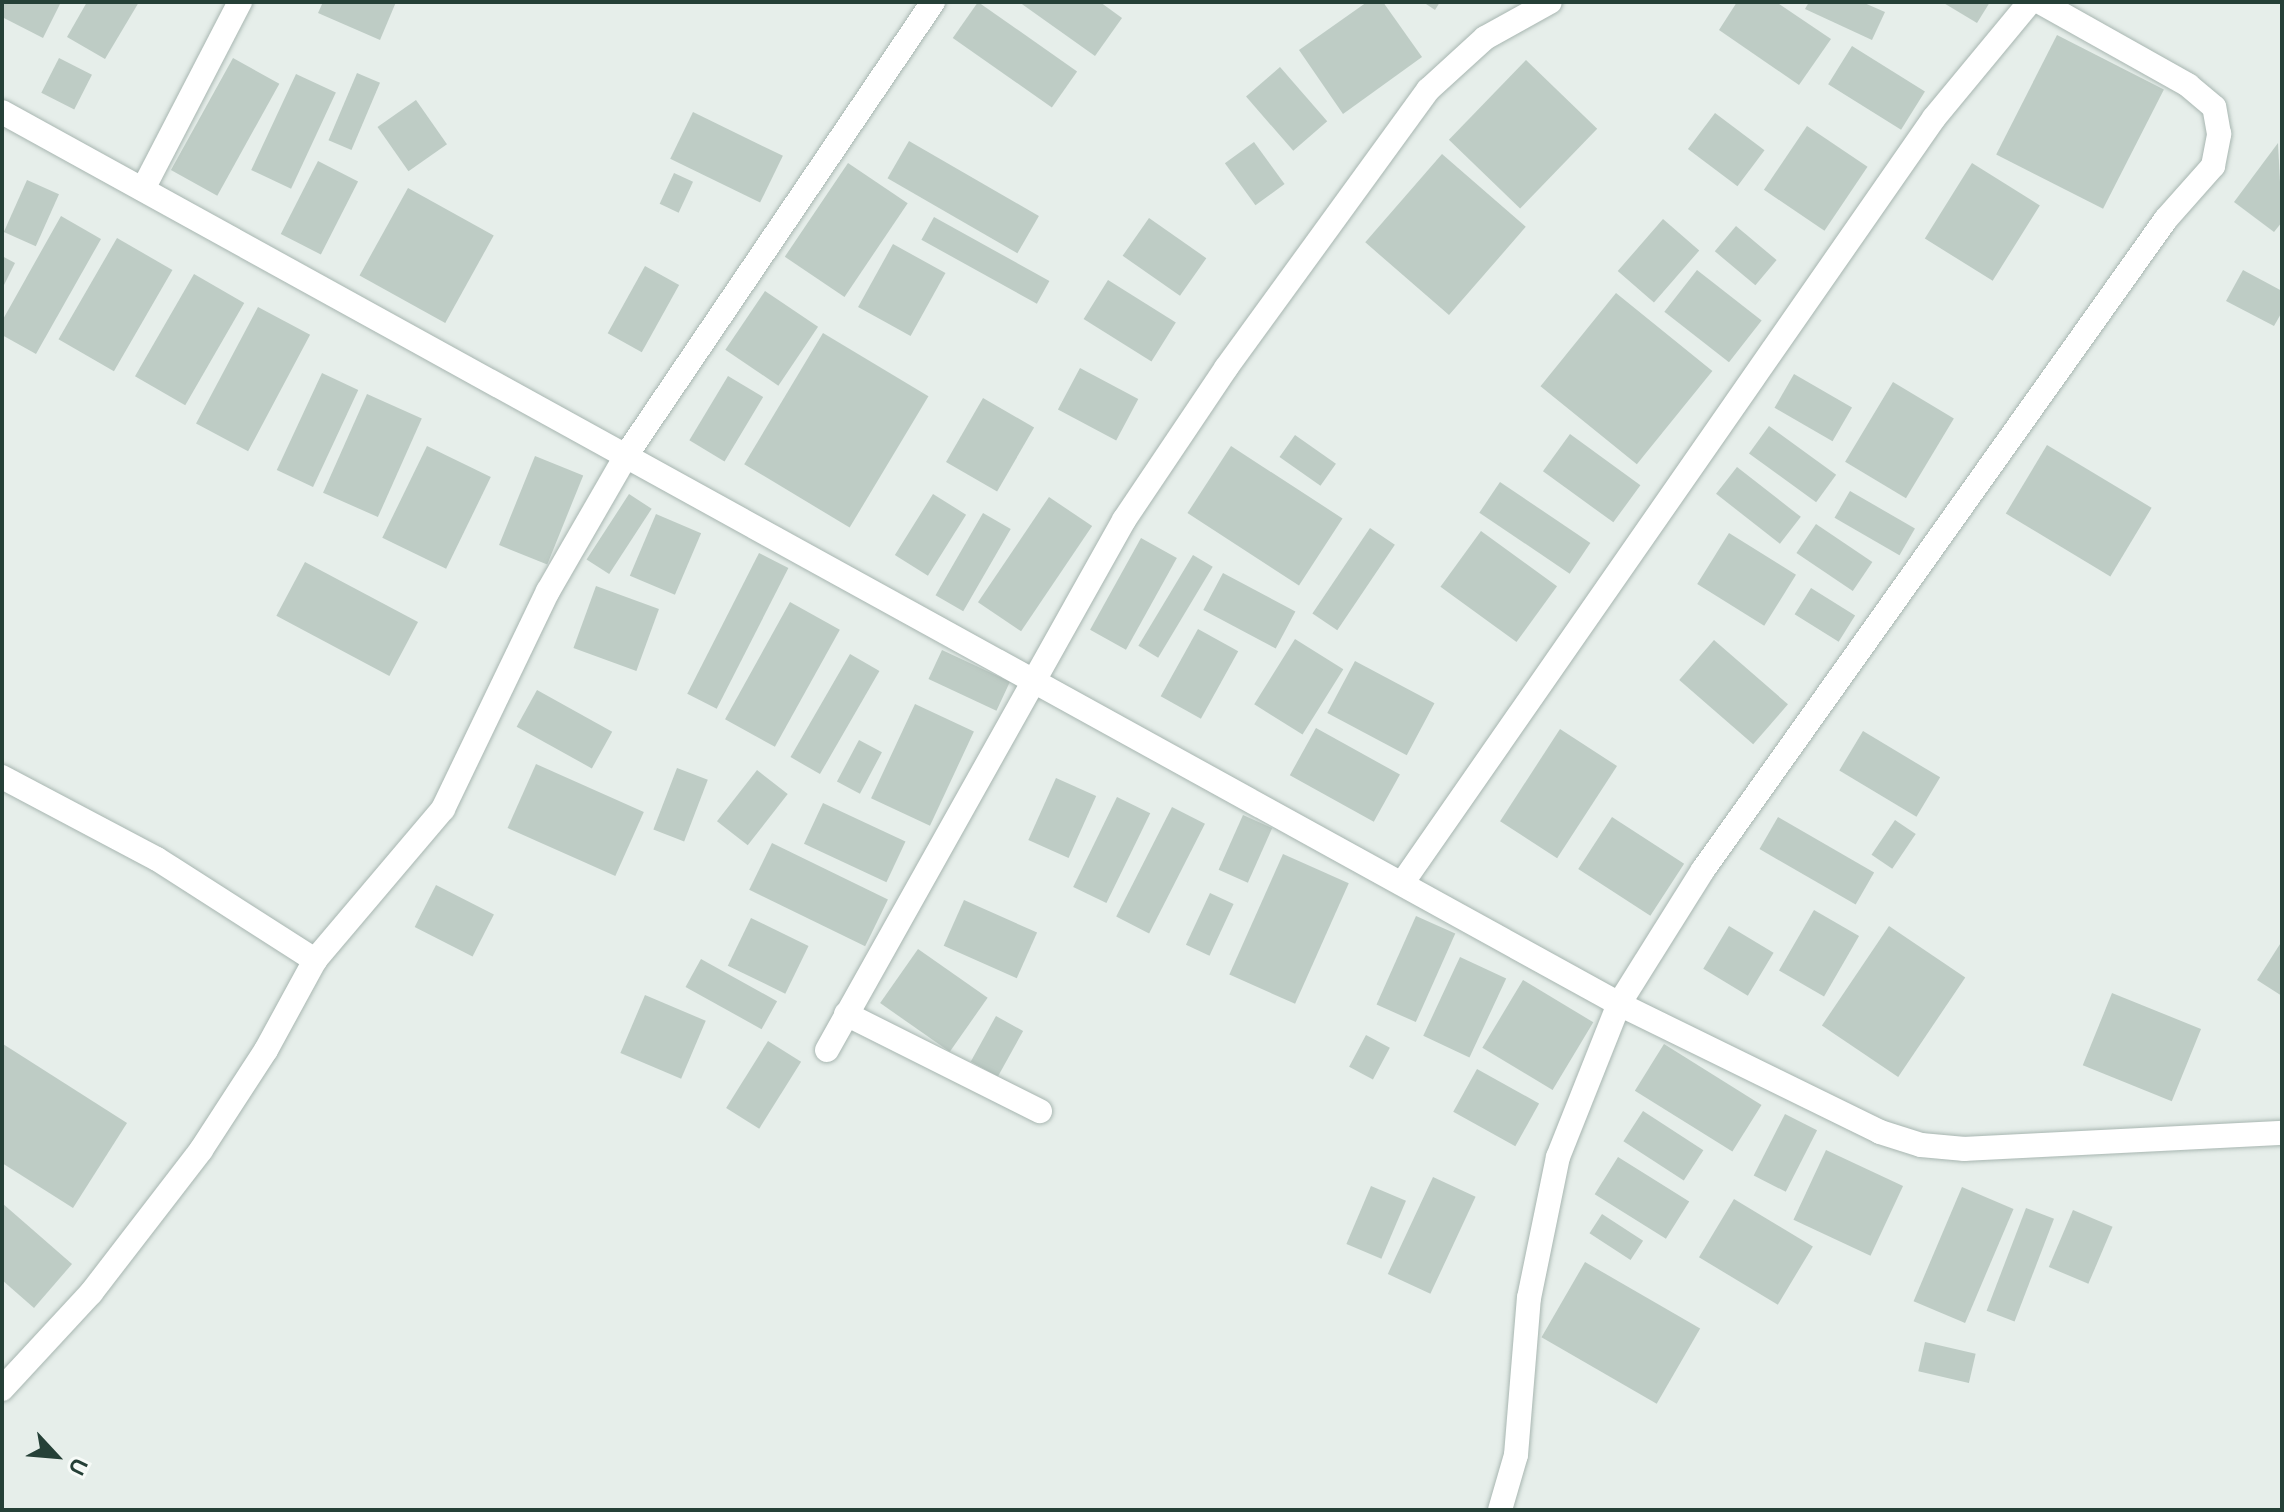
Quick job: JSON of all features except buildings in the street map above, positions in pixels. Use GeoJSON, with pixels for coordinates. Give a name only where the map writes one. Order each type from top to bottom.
{"type":"FeatureCollection","features":[{"type":"Feature","properties":{"kind":"street"},"geometry":{"type":"LineString","coordinates":[[143,189],[240,2]]}},
{"type":"Feature","properties":{"kind":"street"},"geometry":{"type":"LineString","coordinates":[[2,1389],[91,1293],[201,1150],[266,1050],[315,960],[401,863],[443,809],[548,591],[627,454],[933,2]]}},
{"type":"Feature","properties":{"kind":"street"},"geometry":{"type":"LineString","coordinates":[[827,1050],[1124,520],[1311,247],[1428,90],[1485,38],[1550,2]]}},
{"type":"Feature","properties":{"kind":"street"},"geometry":{"type":"LineString","coordinates":[[1403,882],[1934,118],[2030,2]]}},
{"type":"Feature","properties":{"kind":"street"},"geometry":{"type":"LineString","coordinates":[[1500,1510],[1516,1455],[1529,1298],[1558,1157],[1619,1004],[1703,870],[2166,219],[2213,166],[2219,134],[2214,107],[2188,85],[2040,2]]}},
{"type":"Feature","properties":{"kind":"street"},"geometry":{"type":"LineString","coordinates":[[2,112],[627,454],[1034,685],[1403,882],[1619,1004],[1880,1132],[1921,1145],[1965,1149],[2282,1133]]}},
{"type":"Feature","properties":{"kind":"street"},"geometry":{"type":"LineString","coordinates":[[2,777],[157,859],[315,960]]}},
{"type":"Feature","properties":{"kind":"street"},"geometry":{"type":"LineString","coordinates":[[846,1014],[1040,1111]]}}]}
